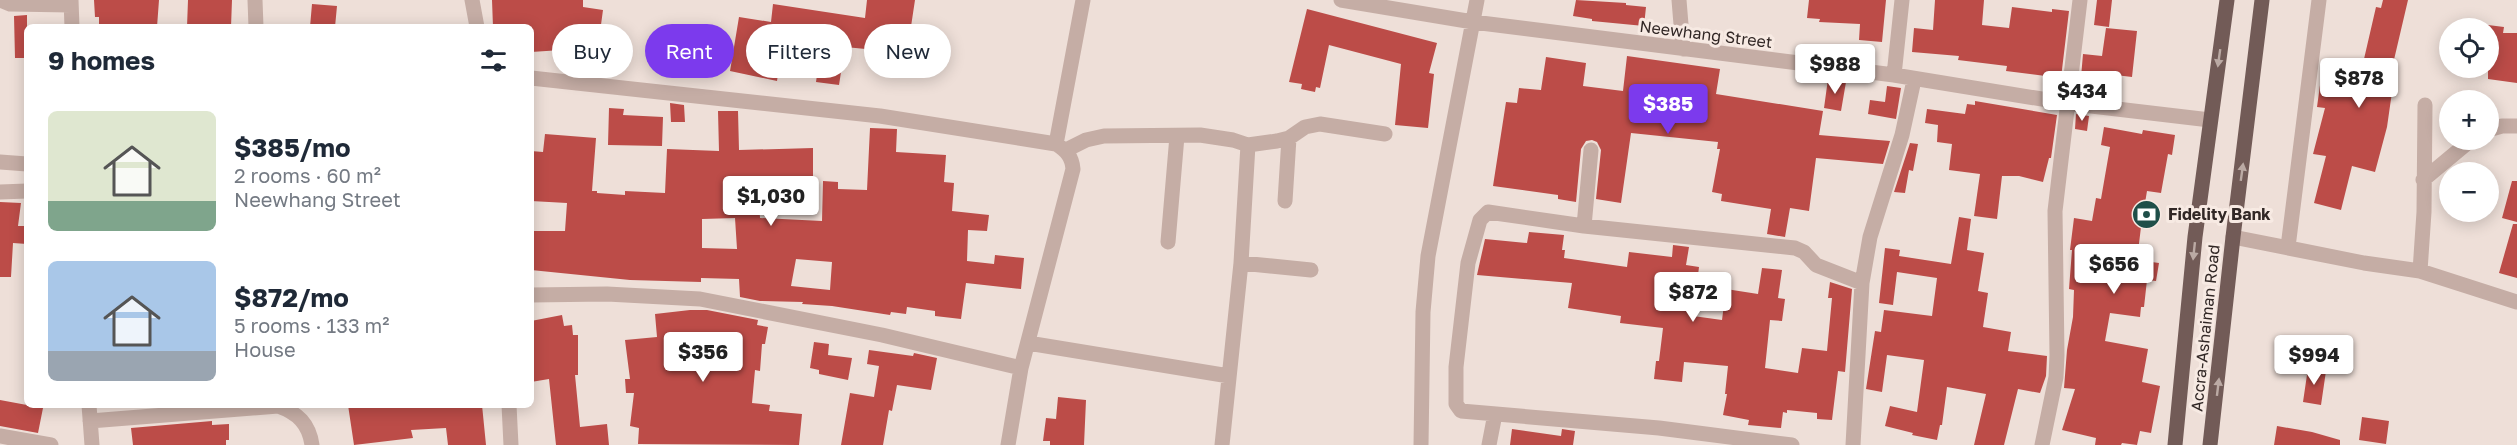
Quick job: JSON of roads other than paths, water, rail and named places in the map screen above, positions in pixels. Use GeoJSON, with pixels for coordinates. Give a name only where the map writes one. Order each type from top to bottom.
{"type":"FeatureCollection","features":[{"type":"Feature","properties":{"kind":"main road","name":"Accra-Ashaiman Road"},"geometry":{"type":"LineString","coordinates":[[2175,445],[2195,237],[2228,0]]}},
{"type":"Feature","properties":{"kind":"main road","name":"Accra-Ashaiman Road"},"geometry":{"type":"LineString","coordinates":[[2210,445],[2262,0]]}},
{"type":"Feature","properties":{"kind":"street"},"geometry":{"type":"LineString","coordinates":[[0,0],[10,4],[71,2],[72,24]]}},
{"type":"Feature","properties":{"kind":"street"},"geometry":{"type":"LineString","coordinates":[[255,0],[256,24]]}},
{"type":"Feature","properties":{"kind":"street"},"geometry":{"type":"LineString","coordinates":[[472,0],[476,24]]}},
{"type":"Feature","properties":{"kind":"street"},"geometry":{"type":"LineString","coordinates":[[1008,445],[1021,368],[1073,169],[1073,161],[1061,147],[1083,0]]}},
{"type":"Feature","properties":{"kind":"street","name":"Neewhang Street"},"geometry":{"type":"LineString","coordinates":[[1341,0],[1473,22],[1894,75],[2066,103],[2210,120]]}},
{"type":"Feature","properties":{"kind":"street"},"geometry":{"type":"LineString","coordinates":[[1421,445],[1423,312],[1428,256],[1477,0]]}},
{"type":"Feature","properties":{"kind":"street"},"geometry":{"type":"LineString","coordinates":[[1679,0],[1683,49]]}},
{"type":"Feature","properties":{"kind":"street"},"geometry":{"type":"LineString","coordinates":[[1894,75],[1902,0]]}},
{"type":"Feature","properties":{"kind":"street"},"geometry":{"type":"LineString","coordinates":[[2042,445],[2056,377],[2055,211],[2080,0]]}},
{"type":"Feature","properties":{"kind":"street"},"geometry":{"type":"LineString","coordinates":[[2288,247],[2319,0]]}},
{"type":"Feature","properties":{"kind":"street"},"geometry":{"type":"LineString","coordinates":[[534,78],[880,116],[1061,147],[1104,136],[1200,135],[1233,140],[1248,145],[1289,138],[1305,127],[1320,124],[1385,134]]}},
{"type":"Feature","properties":{"kind":"street"},"geometry":{"type":"LineString","coordinates":[[1853,445],[1862,283],[1870,237],[1902,135],[1914,80]]}},
{"type":"Feature","properties":{"kind":"street"},"geometry":{"type":"LineString","coordinates":[[2420,271],[2424,212],[2425,105]]}},
{"type":"Feature","properties":{"kind":"street"},"geometry":{"type":"LineString","coordinates":[[2499,127],[2517,126]]}},
{"type":"Feature","properties":{"kind":"street"},"geometry":{"type":"LineString","coordinates":[[1168,242],[1177,136]]}},
{"type":"Feature","properties":{"kind":"street"},"geometry":{"type":"LineString","coordinates":[[1285,201],[1289,138]]}},
{"type":"Feature","properties":{"kind":"street"},"geometry":{"type":"LineString","coordinates":[[1222,445],[1241,263],[1248,145]]}},
{"type":"Feature","properties":{"kind":"street"},"geometry":{"type":"LineString","coordinates":[[1584,226],[1591,150]]}},
{"type":"Feature","properties":{"kind":"street"},"geometry":{"type":"LineString","coordinates":[[2423,180],[2459,150]]}},
{"type":"Feature","properties":{"kind":"street"},"geometry":{"type":"LineString","coordinates":[[0,162],[24,164]]}},
{"type":"Feature","properties":{"kind":"street"},"geometry":{"type":"LineString","coordinates":[[0,192],[24,191]]}},
{"type":"Feature","properties":{"kind":"street"},"geometry":{"type":"LineString","coordinates":[[1792,445],[1659,428],[1461,411],[1456,404],[1456,367],[1468,263],[1480,220],[1488,212],[1584,226],[1795,248],[1804,252],[1816,265],[1862,283]]}},
{"type":"Feature","properties":{"kind":"street"},"geometry":{"type":"LineString","coordinates":[[2233,237],[2364,264],[2420,271],[2517,302]]}},
{"type":"Feature","properties":{"kind":"street"},"geometry":{"type":"LineString","coordinates":[[1241,263],[1311,270]]}},
{"type":"Feature","properties":{"kind":"street"},"geometry":{"type":"LineString","coordinates":[[534,295],[607,294],[700,299],[882,334],[1021,368]]}},
{"type":"Feature","properties":{"kind":"street"},"geometry":{"type":"LineString","coordinates":[[1028,343],[1229,376]]}},
{"type":"Feature","properties":{"kind":"street"},"geometry":{"type":"LineString","coordinates":[[92,445],[90,413],[224,408]]}},
{"type":"Feature","properties":{"kind":"street"},"geometry":{"type":"LineString","coordinates":[[283,408],[301,419],[310,430],[312,445]]}},
{"type":"Feature","properties":{"kind":"street"},"geometry":{"type":"LineString","coordinates":[[509,408],[512,445]]}},
{"type":"Feature","properties":{"kind":"street"},"geometry":{"type":"LineString","coordinates":[[1489,445],[1495,414]]}},
{"type":"Feature","properties":{"kind":"street"},"geometry":{"type":"LineString","coordinates":[[0,436],[51,445]]}},
{"type":"Feature","properties":{"kind":"place","name":"Fidelity Bank"},"geometry":{"type":"Point","coordinates":[2147,214]}}]}
